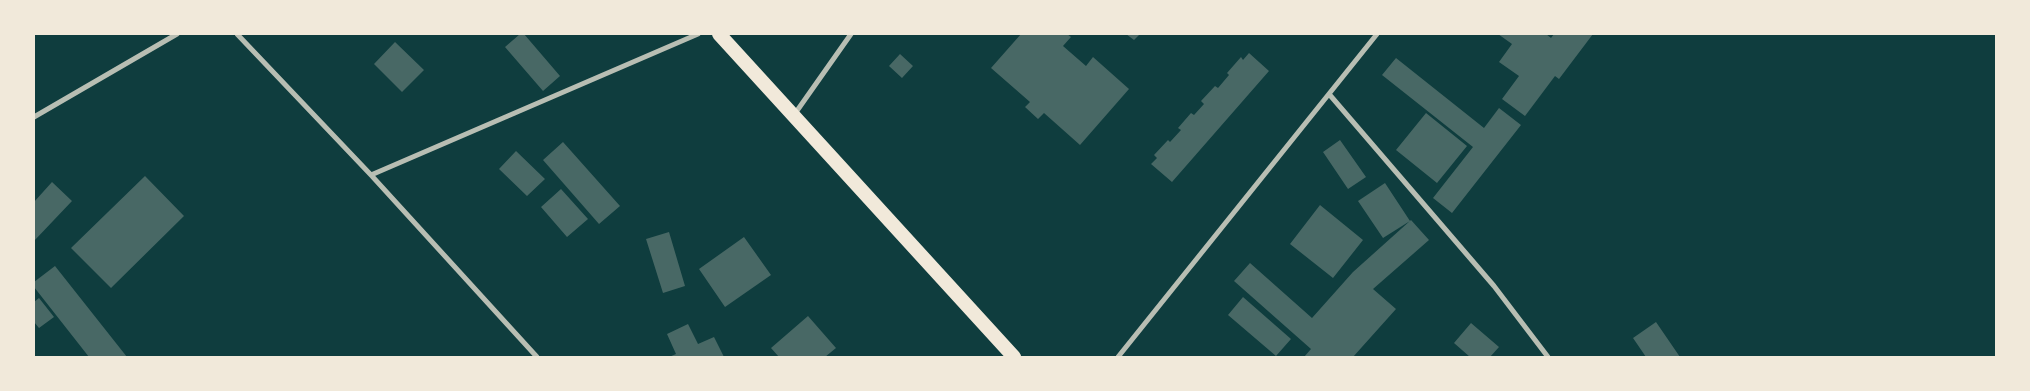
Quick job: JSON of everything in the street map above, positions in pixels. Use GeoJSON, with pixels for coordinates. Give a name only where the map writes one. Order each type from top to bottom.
{"type":"FeatureCollection","features":[{"type":"Feature","properties":{"kind":"highway"},"geometry":{"type":"LineString","coordinates":[[719,34],[1014,357]]}},
{"type":"Feature","properties":{"kind":"street"},"geometry":{"type":"LineString","coordinates":[[34,118],[177,34]]}},
{"type":"Feature","properties":{"kind":"street"},"geometry":{"type":"LineString","coordinates":[[237,34],[371,175],[536,357]]}},
{"type":"Feature","properties":{"kind":"street"},"geometry":{"type":"LineString","coordinates":[[371,175],[698,34]]}},
{"type":"Feature","properties":{"kind":"street"},"geometry":{"type":"LineString","coordinates":[[793,115],[851,34]]}},
{"type":"Feature","properties":{"kind":"street"},"geometry":{"type":"LineString","coordinates":[[1118,357],[1377,34]]}},
{"type":"Feature","properties":{"kind":"street"},"geometry":{"type":"LineString","coordinates":[[1329,94],[1494,286],[1548,357]]}},
{"type":"Feature","properties":{"kind":"building"},"geometry":{"type":"Polygon","coordinates":[[[520,34],[524,34],[560,76],[543,91],[505,47],[520,34]]]}},
{"type":"Feature","properties":{"kind":"building"},"geometry":{"type":"Polygon","coordinates":[[[1021,34],[1067,34],[1071,37],[1063,46],[1086,66],[1093,57],[1129,89],[1080,145],[1044,113],[1038,119],[1025,107],[1030,102],[991,68],[1021,34]]]}},
{"type":"Feature","properties":{"kind":"building"},"geometry":{"type":"Polygon","coordinates":[[[1126,34],[1140,34],[1134,40],[1126,34]]]}},
{"type":"Feature","properties":{"kind":"building"},"geometry":{"type":"Polygon","coordinates":[[[1498,34],[1546,34],[1551,38],[1554,34],[1593,34],[1559,79],[1555,76],[1525,116],[1502,99],[1519,76],[1499,62],[1512,44],[1498,34]]]}},
{"type":"Feature","properties":{"kind":"building"},"geometry":{"type":"Polygon","coordinates":[[[395,42],[424,70],[402,92],[374,64],[395,42]]]}},
{"type":"Feature","properties":{"kind":"building"},"geometry":{"type":"Polygon","coordinates":[[[1249,53],[1269,71],[1172,182],[1151,164],[1157,158],[1154,155],[1181,130],[1178,128],[1191,113],[1194,115],[1204,104],[1201,101],[1215,86],[1218,88],[1229,75],[1227,73],[1241,57],[1243,60],[1249,53]]]}},
{"type":"Feature","properties":{"kind":"building"},"geometry":{"type":"Polygon","coordinates":[[[900,54],[913,66],[902,78],[889,66],[900,54]]]}},
{"type":"Feature","properties":{"kind":"building"},"geometry":{"type":"Polygon","coordinates":[[[1396,58],[1484,128],[1499,108],[1521,125],[1452,213],[1433,198],[1473,147],[1382,75],[1396,58]]]}},
{"type":"Feature","properties":{"kind":"building"},"geometry":{"type":"Polygon","coordinates":[[[1426,113],[1467,146],[1437,183],[1396,150],[1426,113]]]}},
{"type":"Feature","properties":{"kind":"building"},"geometry":{"type":"Polygon","coordinates":[[[1340,140],[1366,177],[1348,189],[1323,152],[1340,140]]]}},
{"type":"Feature","properties":{"kind":"building"},"geometry":{"type":"Polygon","coordinates":[[[563,142],[620,206],[599,224],[543,160],[563,142]]]}},
{"type":"Feature","properties":{"kind":"building"},"geometry":{"type":"Polygon","coordinates":[[[516,151],[545,179],[527,196],[499,169],[516,151]]]}},
{"type":"Feature","properties":{"kind":"building"},"geometry":{"type":"Polygon","coordinates":[[[145,176],[184,216],[111,288],[71,248],[145,176]]]}},
{"type":"Feature","properties":{"kind":"building"},"geometry":{"type":"Polygon","coordinates":[[[52,182],[72,201],[34,241],[34,202],[52,182]]]}},
{"type":"Feature","properties":{"kind":"building"},"geometry":{"type":"Polygon","coordinates":[[[1385,183],[1410,221],[1383,238],[1358,201],[1385,183]]]}},
{"type":"Feature","properties":{"kind":"building"},"geometry":{"type":"Polygon","coordinates":[[[561,189],[588,219],[567,237],[541,207],[561,189]]]}},
{"type":"Feature","properties":{"kind":"building"},"geometry":{"type":"Polygon","coordinates":[[[1320,205],[1363,240],[1333,278],[1290,244],[1320,205]]]}},
{"type":"Feature","properties":{"kind":"building"},"geometry":{"type":"Polygon","coordinates":[[[1411,220],[1429,240],[1373,289],[1396,309],[1353,357],[1304,357],[1311,349],[1234,281],[1250,263],[1312,318],[1353,272],[1411,220]]]}},
{"type":"Feature","properties":{"kind":"building"},"geometry":{"type":"Polygon","coordinates":[[[669,232],[685,286],[663,293],[646,239],[669,232]]]}},
{"type":"Feature","properties":{"kind":"building"},"geometry":{"type":"Polygon","coordinates":[[[744,237],[771,275],[725,307],[699,269],[744,237]]]}},
{"type":"Feature","properties":{"kind":"building"},"geometry":{"type":"Polygon","coordinates":[[[55,266],[127,357],[89,357],[34,287],[34,282],[55,266]]]}},
{"type":"Feature","properties":{"kind":"building"},"geometry":{"type":"Polygon","coordinates":[[[1243,297],[1291,339],[1276,356],[1228,315],[1243,297]]]}},
{"type":"Feature","properties":{"kind":"building"},"geometry":{"type":"Polygon","coordinates":[[[39,298],[54,317],[39,328],[34,322],[34,302],[39,298]]]}},
{"type":"Feature","properties":{"kind":"building"},"geometry":{"type":"Polygon","coordinates":[[[808,316],[836,348],[825,357],[779,357],[771,348],[808,316]]]}},
{"type":"Feature","properties":{"kind":"building"},"geometry":{"type":"Polygon","coordinates":[[[1656,322],[1680,357],[1646,357],[1633,338],[1656,322]]]}},
{"type":"Feature","properties":{"kind":"building"},"geometry":{"type":"Polygon","coordinates":[[[1471,323],[1499,347],[1490,357],[1470,357],[1454,343],[1471,323]]]}},
{"type":"Feature","properties":{"kind":"building"},"geometry":{"type":"Polygon","coordinates":[[[688,324],[698,344],[714,337],[724,357],[669,357],[676,354],[667,334],[688,324]]]}}]}
